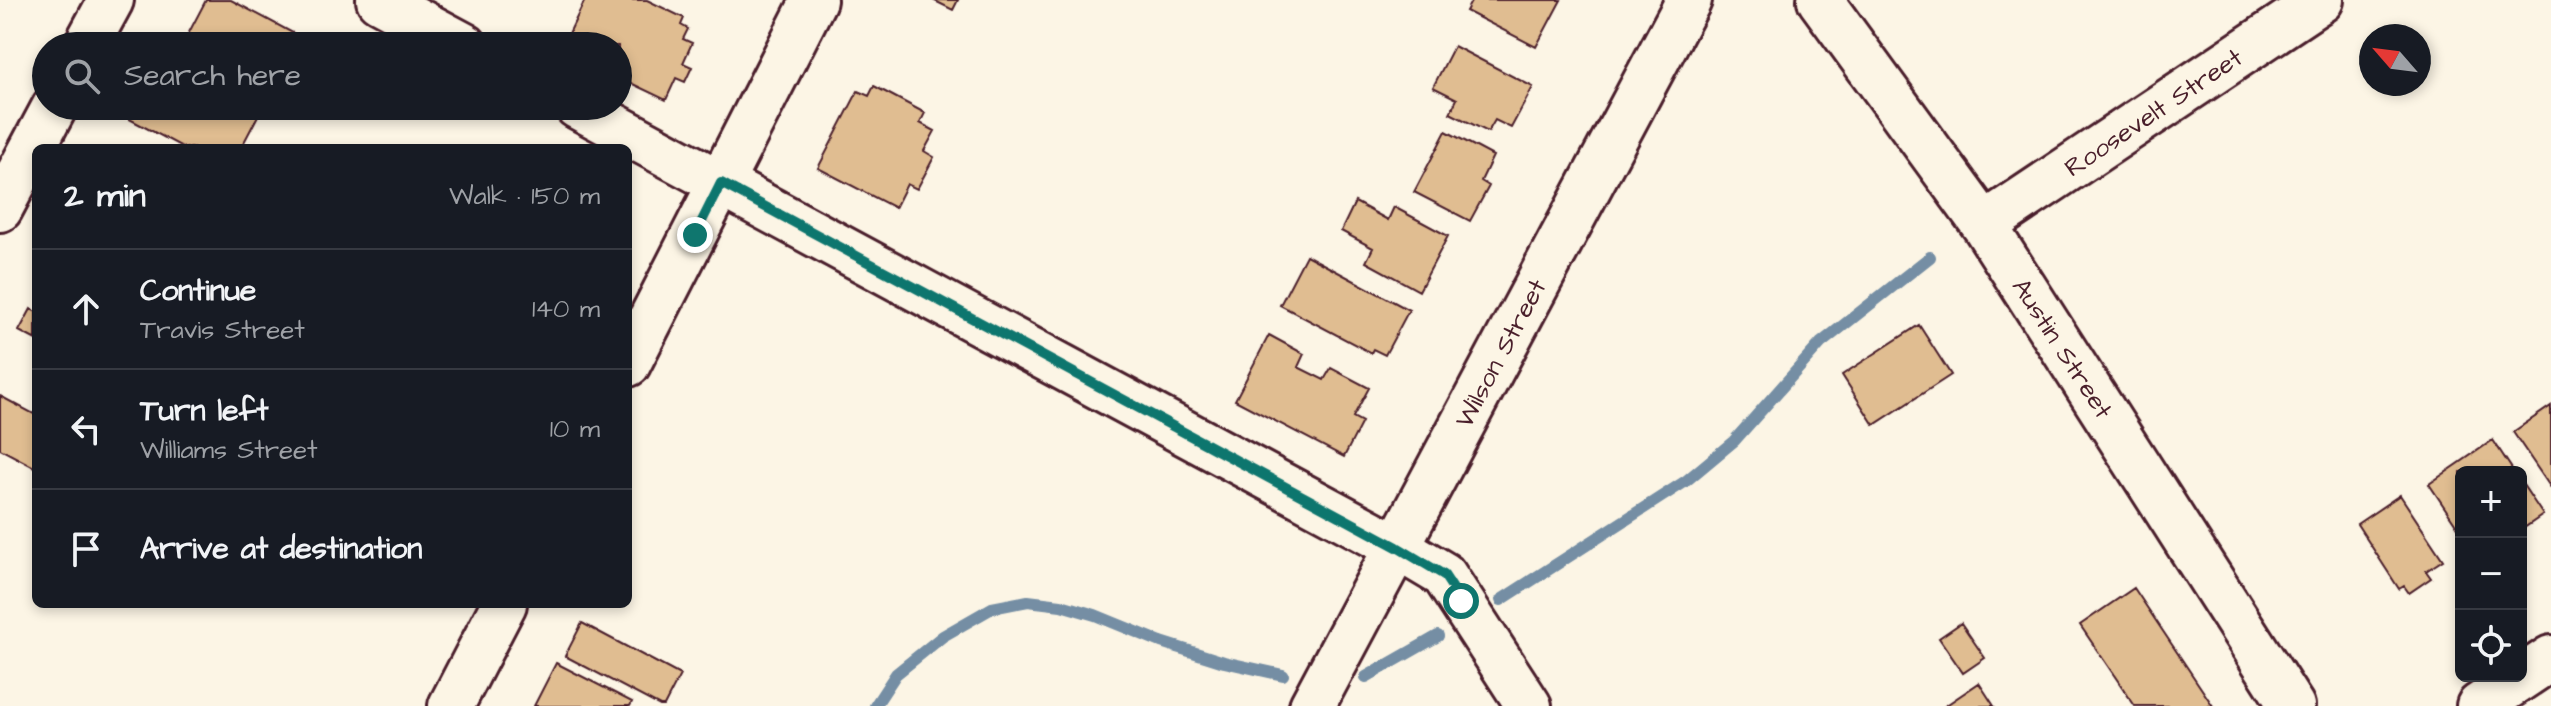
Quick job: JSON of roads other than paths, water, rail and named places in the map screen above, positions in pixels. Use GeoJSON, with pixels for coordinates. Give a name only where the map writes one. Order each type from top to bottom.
{"type":"FeatureCollection","features":[{"type":"Feature","properties":{"kind":"street"},"geometry":{"type":"LineString","coordinates":[[94,32],[111,0]]}},
{"type":"Feature","properties":{"kind":"street"},"geometry":{"type":"LineString","coordinates":[[379,0],[439,32]]}},
{"type":"Feature","properties":{"kind":"street"},"geometry":{"type":"LineString","coordinates":[[632,356],[814,0]]}},
{"type":"Feature","properties":{"kind":"street","name":"Wilson Street"},"geometry":{"type":"LineString","coordinates":[[1312,706],[1689,0]]}},
{"type":"Feature","properties":{"kind":"street","name":"Austin Street"},"geometry":{"type":"LineString","coordinates":[[1820,0],[1984,225],[2292,706]]}},
{"type":"Feature","properties":{"kind":"street","name":"Roosevelt Street"},"geometry":{"type":"LineString","coordinates":[[1984,225],[2321,0]]}},
{"type":"Feature","properties":{"kind":"street"},"geometry":{"type":"LineString","coordinates":[[35,144],[48,120]]}},
{"type":"Feature","properties":{"kind":"street"},"geometry":{"type":"LineString","coordinates":[[603,120],[1444,575],[1529,706]]}},
{"type":"Feature","properties":{"kind":"street"},"geometry":{"type":"LineString","coordinates":[[0,209],[32,149]]}},
{"type":"Feature","properties":{"kind":"street"},"geometry":{"type":"LineString","coordinates":[[451,706],[502,608]]}},
{"type":"Feature","properties":{"kind":"street"},"geometry":{"type":"LineString","coordinates":[[2479,706],[2551,658]]}},
{"type":"Feature","properties":{"kind":"waterway"},"geometry":{"type":"LineString","coordinates":[[1501,600],[1686,481],[1734,441],[1821,343],[1930,257]]}},
{"type":"Feature","properties":{"kind":"waterway"},"geometry":{"type":"LineString","coordinates":[[875,706],[896,674],[943,636],[992,608],[1028,601],[1061,605],[1224,662],[1283,675]]}},
{"type":"Feature","properties":{"kind":"waterway"},"geometry":{"type":"LineString","coordinates":[[1366,677],[1438,636]]}}]}
